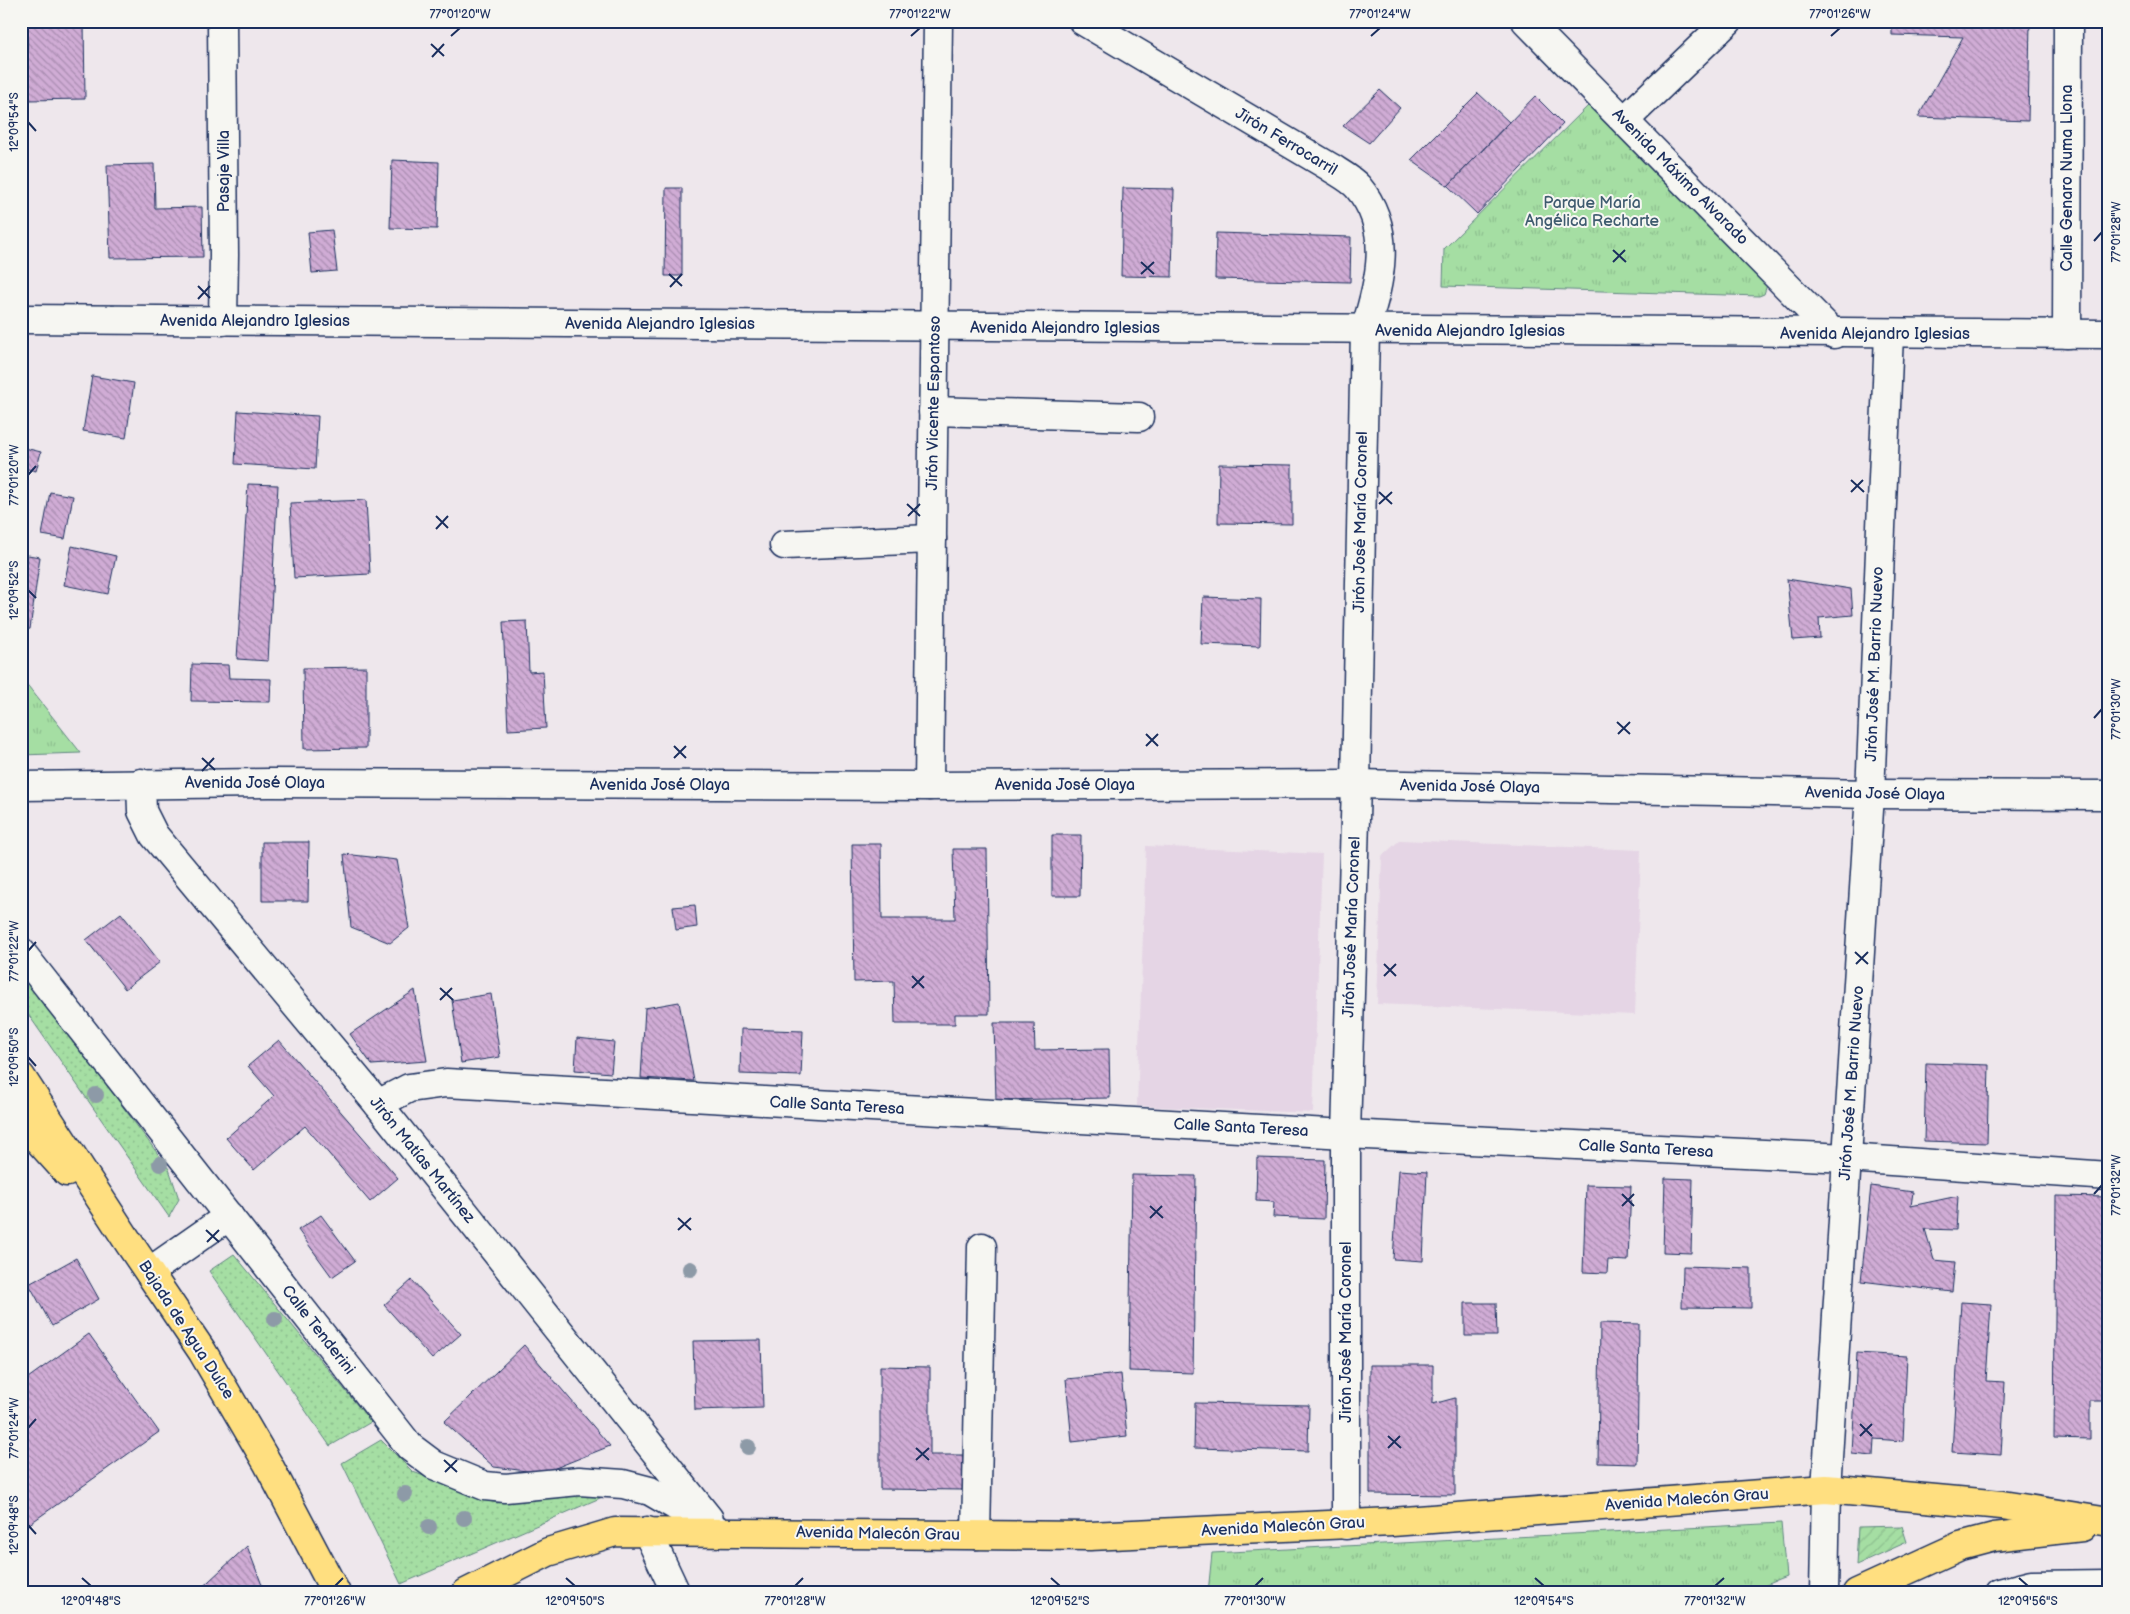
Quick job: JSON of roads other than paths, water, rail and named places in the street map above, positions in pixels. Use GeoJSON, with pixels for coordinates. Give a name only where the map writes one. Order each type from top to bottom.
{"type":"FeatureCollection","features":[{"type":"Feature","properties":{"kind":"main road","name":"Bajada de Agua Dulce"},"geometry":{"type":"LineString","coordinates":[[21,1077],[207,1359],[268,1464],[336,1593]]}},
{"type":"Feature","properties":{"kind":"main road"},"geometry":{"type":"LineString","coordinates":[[21,1120],[129,1243]]}},
{"type":"Feature","properties":{"kind":"main road","name":"Avenida Malecón Grau"},"geometry":{"type":"LineString","coordinates":[[475,1588],[548,1552],[615,1532],[1090,1536],[1346,1525],[1826,1489],[2002,1505],[2109,1522]]}},
{"type":"Feature","properties":{"kind":"main road"},"geometry":{"type":"LineString","coordinates":[[1857,1593],[1960,1546],[1994,1538],[2109,1522]]}},
{"type":"Feature","properties":{"kind":"street","name":"Pasaje Villa"},"geometry":{"type":"LineString","coordinates":[[222,21],[223,321]]}},
{"type":"Feature","properties":{"kind":"street","name":"Jirón Vicente Espantoso"},"geometry":{"type":"LineString","coordinates":[[929,786],[938,21]]}},
{"type":"Feature","properties":{"kind":"street","name":"Jirón Ferrocarril"},"geometry":{"type":"LineString","coordinates":[[1083,21],[1330,167],[1356,186],[1371,206],[1381,245],[1376,296],[1365,330]]}},
{"type":"Feature","properties":{"kind":"street","name":"Avenida Máximo Alvarado"},"geometry":{"type":"LineString","coordinates":[[1526,21],[1834,334]]}},
{"type":"Feature","properties":{"kind":"street"},"geometry":{"type":"LineString","coordinates":[[1624,120],[1728,21]]}},
{"type":"Feature","properties":{"kind":"street","name":"Calle Genaro Numa Llona"},"geometry":{"type":"LineString","coordinates":[[2066,334],[2068,21]]}},
{"type":"Feature","properties":{"kind":"street","name":"Avenida Alejandro Iglesias"},"geometry":{"type":"LineString","coordinates":[[21,319],[1834,334],[2109,334]]}},
{"type":"Feature","properties":{"kind":"street","name":"Jirón José María Coronel"},"geometry":{"type":"LineString","coordinates":[[1346,1525],[1346,1134],[1356,784],[1365,330]]}},
{"type":"Feature","properties":{"kind":"street","name":"Jirón José M. Barrio Nuevo"},"geometry":{"type":"LineString","coordinates":[[1824,1593],[1826,1489],[1870,794],[1889,334]]}},
{"type":"Feature","properties":{"kind":"street"},"geometry":{"type":"LineString","coordinates":[[933,411],[1139,417]]}},
{"type":"Feature","properties":{"kind":"street"},"geometry":{"type":"LineString","coordinates":[[784,545],[932,539]]}},
{"type":"Feature","properties":{"kind":"street","name":"Avenida José Olaya"},"geometry":{"type":"LineString","coordinates":[[21,786],[141,783],[929,786],[1356,784],[1870,794],[2109,795]]}},
{"type":"Feature","properties":{"kind":"street","name":"Jirón Matías Martínez"},"geometry":{"type":"LineString","coordinates":[[141,783],[142,811],[154,835],[378,1104],[719,1532]]}},
{"type":"Feature","properties":{"kind":"street","name":"Calle Tenderini"},"geometry":{"type":"LineString","coordinates":[[21,952],[410,1447],[434,1465],[485,1486],[505,1488],[579,1481],[623,1484],[650,1491],[719,1532]]}},
{"type":"Feature","properties":{"kind":"street","name":"Calle Santa Teresa"},"geometry":{"type":"LineString","coordinates":[[378,1104],[409,1088],[446,1084],[1346,1134],[1847,1158],[2109,1176]]}},
{"type":"Feature","properties":{"kind":"street"},"geometry":{"type":"LineString","coordinates":[[149,1272],[229,1216]]}},
{"type":"Feature","properties":{"kind":"street"},"geometry":{"type":"LineString","coordinates":[[976,1535],[982,1247]]}},
{"type":"Feature","properties":{"kind":"street"},"geometry":{"type":"LineString","coordinates":[[647,1531],[676,1593]]}},
{"type":"Feature","properties":{"kind":"street"},"geometry":{"type":"LineString","coordinates":[[1999,1593],[2031,1585],[2109,1584]]}},
{"type":"Feature","properties":{"kind":"park label","name":"Parque María Angélica Recharte"},"geometry":{"type":"Point","coordinates":[1592,212]}}]}
